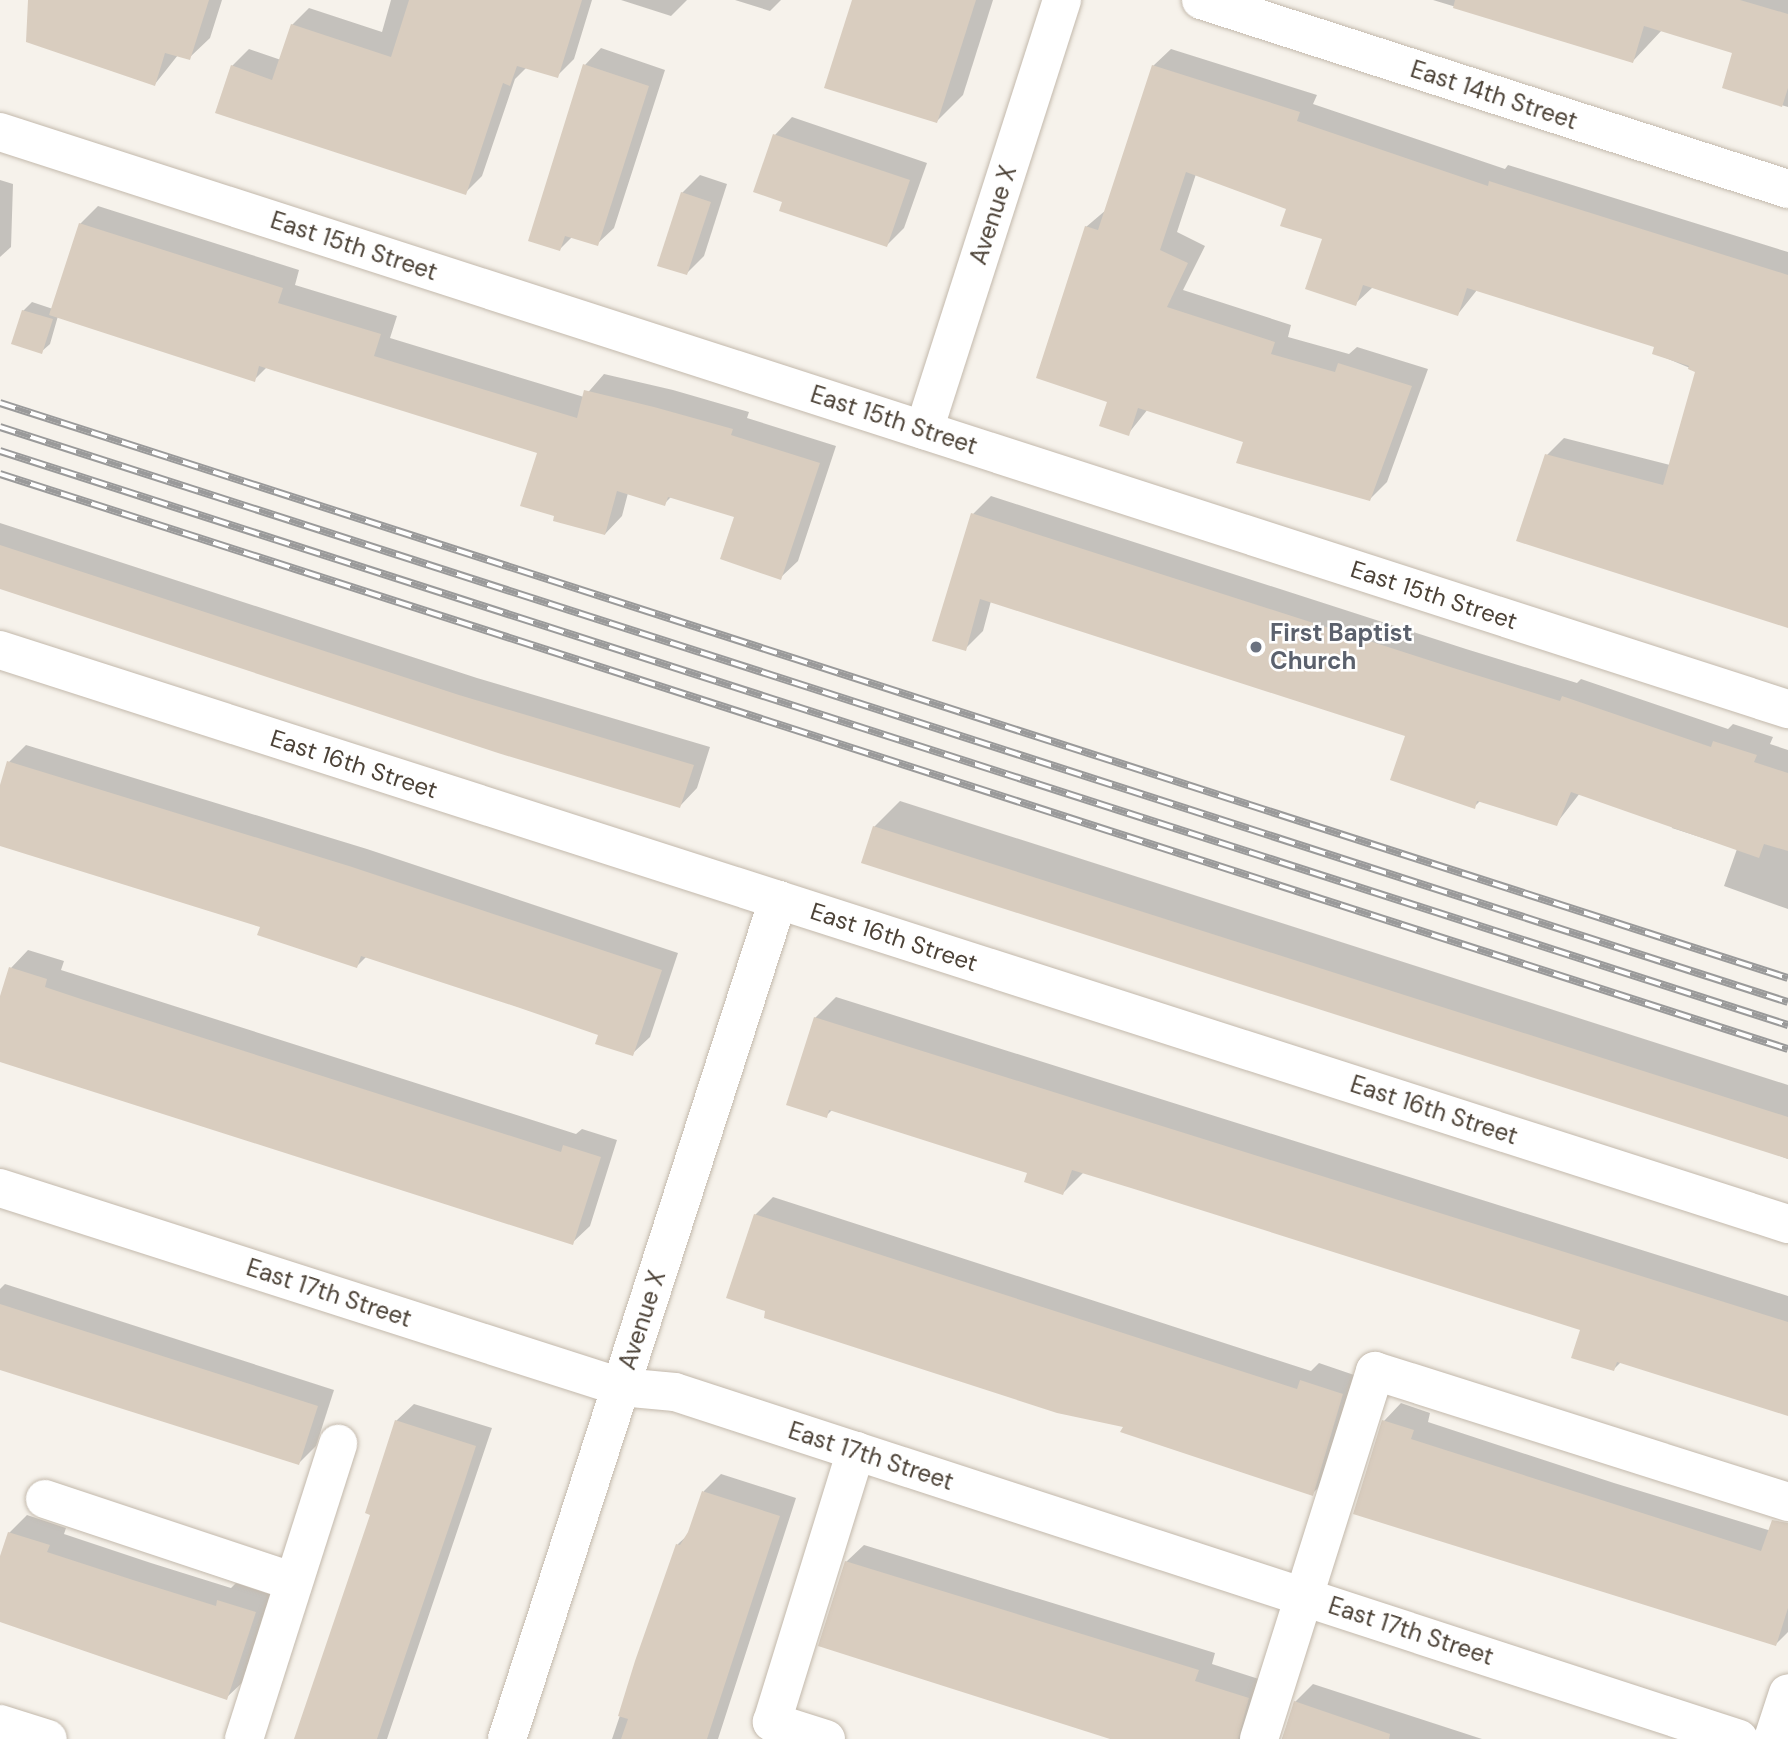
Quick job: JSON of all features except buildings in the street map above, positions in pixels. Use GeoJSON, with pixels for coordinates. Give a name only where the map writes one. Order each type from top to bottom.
{"type":"FeatureCollection","features":[{"type":"Feature","properties":{"kind":"street","name":"Avenue X"},"geometry":{"type":"LineString","coordinates":[[924,430],[1062,0]]}},
{"type":"Feature","properties":{"kind":"street","name":"East 14th Street"},"geometry":{"type":"LineString","coordinates":[[1201,0],[1788,189]]}},
{"type":"Feature","properties":{"kind":"street","name":"East 15th Street"},"geometry":{"type":"LineString","coordinates":[[0,132],[1788,709]]}},
{"type":"Feature","properties":{"kind":"street","name":"East 16th Street"},"geometry":{"type":"LineString","coordinates":[[0,650],[1788,1224]]}},
{"type":"Feature","properties":{"kind":"street","name":"Avenue X"},"geometry":{"type":"LineString","coordinates":[[507,1739],[778,900]]}},
{"type":"Feature","properties":{"kind":"street","name":"East 17th Street"},"geometry":{"type":"LineString","coordinates":[[0,1188],[621,1387],[675,1392],[1739,1739]]}},
{"type":"Feature","properties":{"kind":"street"},"geometry":{"type":"LineString","coordinates":[[1259,1739],[1376,1371],[1788,1502]]}},
{"type":"Feature","properties":{"kind":"street"},"geometry":{"type":"LineString","coordinates":[[244,1739],[338,1444]]}},
{"type":"Feature","properties":{"kind":"street"},"geometry":{"type":"LineString","coordinates":[[826,1739],[769,1730],[856,1451]]}},
{"type":"Feature","properties":{"kind":"street"},"geometry":{"type":"LineString","coordinates":[[46,1499],[294,1582]]}},
{"type":"Feature","properties":{"kind":"street"},"geometry":{"type":"LineString","coordinates":[[1773,1739],[1788,1693]]}},
{"type":"Feature","properties":{"kind":"street"},"geometry":{"type":"LineString","coordinates":[[0,1724],[48,1739]]}},
{"type":"Feature","properties":{"kind":"railway"},"geometry":{"type":"LineString","coordinates":[[0,403],[1788,978]]}},
{"type":"Feature","properties":{"kind":"railway"},"geometry":{"type":"LineString","coordinates":[[0,427],[1788,1002]]}},
{"type":"Feature","properties":{"kind":"railway"},"geometry":{"type":"LineString","coordinates":[[0,451],[1788,1025]]}},
{"type":"Feature","properties":{"kind":"railway"},"geometry":{"type":"LineString","coordinates":[[0,474],[1788,1049]]}},
{"type":"Feature","properties":{"kind":"place","name":"First Baptist Church"},"geometry":{"type":"Point","coordinates":[1256,647]}}]}
